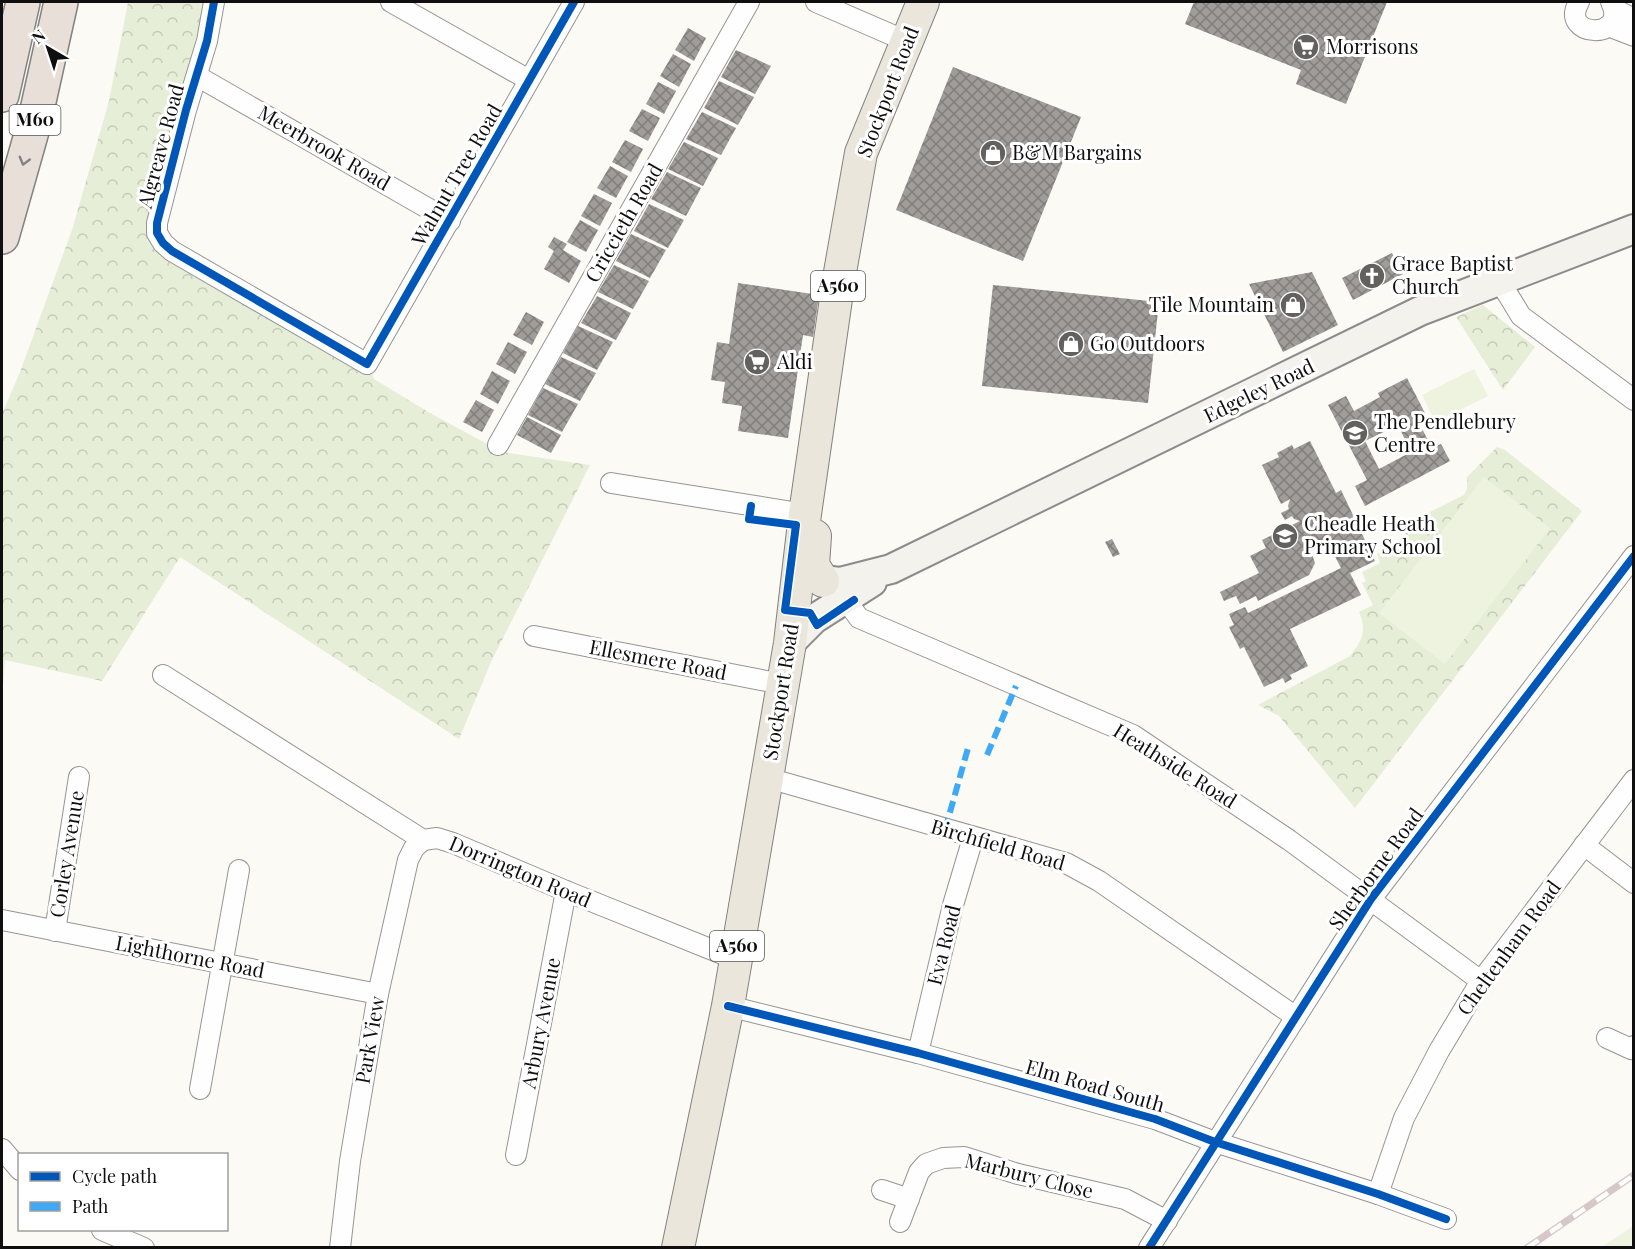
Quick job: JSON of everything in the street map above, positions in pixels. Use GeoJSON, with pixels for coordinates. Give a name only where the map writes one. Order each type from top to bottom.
{"type":"FeatureCollection","features":[{"type":"Feature","properties":{"kind":"highway","name":"M60"},"geometry":{"type":"LineString","coordinates":[[2,95],[23,2]]}},
{"type":"Feature","properties":{"kind":"highway","name":"M60"},"geometry":{"type":"LineString","coordinates":[[2,237],[34,124],[61,2]]}},
{"type":"Feature","properties":{"kind":"main road","name":"Stockport Road"},"geometry":{"type":"LineString","coordinates":[[806,514],[839,278],[861,153],[923,2]]}},
{"type":"Feature","properties":{"kind":"main road","name":"Edgeley Road"},"geometry":{"type":"LineString","coordinates":[[790,644],[814,619],[827,596],[840,582],[891,569],[1420,311],[1634,229]]}},
{"type":"Feature","properties":{"kind":"main road","name":"A560"},"geometry":{"type":"LineString","coordinates":[[806,514],[816,528],[813,565],[827,596]]}},
{"type":"Feature","properties":{"kind":"main road","name":"Stockport Road"},"geometry":{"type":"LineString","coordinates":[[678,1248],[728,1006],[790,644],[827,596]]}},
{"type":"Feature","properties":{"kind":"street","name":"Algreave Road"},"geometry":{"type":"LineString","coordinates":[[214,2],[207,41],[186,110],[157,223],[157,233],[172,251],[367,364]]}},
{"type":"Feature","properties":{"kind":"street"},"geometry":{"type":"LineString","coordinates":[[391,2],[529,80]]}},
{"type":"Feature","properties":{"kind":"street","name":"Walnut Tree Road"},"geometry":{"type":"LineString","coordinates":[[367,364],[574,2]]}},
{"type":"Feature","properties":{"kind":"street","name":"Criccieth Road"},"geometry":{"type":"LineString","coordinates":[[498,445],[749,2]]}},
{"type":"Feature","properties":{"kind":"street"},"geometry":{"type":"LineString","coordinates":[[816,2],[906,41]]}},
{"type":"Feature","properties":{"kind":"street"},"geometry":{"type":"LineString","coordinates":[[1579,2],[1575,12],[1576,18],[1584,28],[1597,31],[1611,12]]}},
{"type":"Feature","properties":{"kind":"street"},"geometry":{"type":"LineString","coordinates":[[1611,12],[1634,19]]}},
{"type":"Feature","properties":{"kind":"street"},"geometry":{"type":"LineString","coordinates":[[1611,12],[1634,36]]}},
{"type":"Feature","properties":{"kind":"street","name":"Meerbrook Road"},"geometry":{"type":"LineString","coordinates":[[197,76],[450,221]]}},
{"type":"Feature","properties":{"kind":"street"},"geometry":{"type":"LineString","coordinates":[[1499,280],[1521,316],[1634,400]]}},
{"type":"Feature","properties":{"kind":"street"},"geometry":{"type":"LineString","coordinates":[[610,483],[806,514]]}},
{"type":"Feature","properties":{"kind":"street","name":"Sherborne Road"},"geometry":{"type":"LineString","coordinates":[[1149,1248],[1371,899],[1634,556]]}},
{"type":"Feature","properties":{"kind":"street","name":"Heathside Road"},"geometry":{"type":"LineString","coordinates":[[827,596],[1133,735],[1289,840],[1481,981]]}},
{"type":"Feature","properties":{"kind":"street","name":"Ellesmere Road"},"geometry":{"type":"LineString","coordinates":[[534,636],[782,684]]}},
{"type":"Feature","properties":{"kind":"street","name":"Dorrington Road"},"geometry":{"type":"LineString","coordinates":[[163,675],[423,840],[437,838],[453,843],[735,959]]}},
{"type":"Feature","properties":{"kind":"street","name":"Corley Avenue"},"geometry":{"type":"LineString","coordinates":[[55,931],[79,777]]}},
{"type":"Feature","properties":{"kind":"street","name":"Birchfield Road"},"geometry":{"type":"LineString","coordinates":[[768,778],[1066,864],[1099,881],[1296,1017]]}},
{"type":"Feature","properties":{"kind":"street","name":"Cheltenham Road"},"geometry":{"type":"LineString","coordinates":[[1378,1194],[1404,1118],[1439,1051],[1481,981],[1634,780]]}},
{"type":"Feature","properties":{"kind":"street","name":"Eva Road"},"geometry":{"type":"LineString","coordinates":[[918,1053],[953,905],[973,838]]}},
{"type":"Feature","properties":{"kind":"street","name":"Park View"},"geometry":{"type":"LineString","coordinates":[[340,1248],[350,1161],[378,994],[408,860],[414,848],[423,840]]}},
{"type":"Feature","properties":{"kind":"street"},"geometry":{"type":"LineString","coordinates":[[1584,845],[1634,882]]}},
{"type":"Feature","properties":{"kind":"street"},"geometry":{"type":"LineString","coordinates":[[200,1089],[239,870]]}},
{"type":"Feature","properties":{"kind":"street","name":"Arbury Avenue"},"geometry":{"type":"LineString","coordinates":[[516,1155],[566,891]]}},
{"type":"Feature","properties":{"kind":"street","name":"Lighthorne Road"},"geometry":{"type":"LineString","coordinates":[[2,920],[378,994]]}},
{"type":"Feature","properties":{"kind":"street","name":"Elm Road South"},"geometry":{"type":"LineString","coordinates":[[728,1006],[918,1053],[1155,1119],[1215,1142],[1378,1194],[1446,1219]]}},
{"type":"Feature","properties":{"kind":"street"},"geometry":{"type":"LineString","coordinates":[[1607,1038],[1630,1049],[1634,1046]]}},
{"type":"Feature","properties":{"kind":"street"},"geometry":{"type":"LineString","coordinates":[[2,1149],[18,1168]]}},
{"type":"Feature","properties":{"kind":"street","name":"Marbury Close"},"geometry":{"type":"LineString","coordinates":[[900,1222],[919,1172],[926,1164],[943,1158],[964,1157],[1018,1174],[1125,1199],[1167,1221]]}},
{"type":"Feature","properties":{"kind":"street"},"geometry":{"type":"LineString","coordinates":[[882,1190],[909,1199]]}},
{"type":"Feature","properties":{"kind":"street"},"geometry":{"type":"LineString","coordinates":[[104,1231],[144,1248]]}},
{"type":"Feature","properties":{"kind":"green space"},"geometry":{"type":"Polygon","coordinates":[[[128,2],[208,2],[152,230],[370,366],[374,379],[502,452],[590,465],[491,662],[459,739],[180,557],[102,681],[5,660],[2,696],[2,414],[20,372],[72,230],[109,101],[128,2]]]}},
{"type":"Feature","properties":{"kind":"green space"},"geometry":{"type":"Polygon","coordinates":[[[1483,305],[1535,347],[1503,390],[1456,317],[1483,305]]]}},
{"type":"Feature","properties":{"kind":"green space"},"geometry":{"type":"Polygon","coordinates":[[[1474,369],[1488,396],[1435,422],[1422,395],[1474,369]]]}},
{"type":"Feature","properties":{"kind":"green space"},"geometry":{"type":"Polygon","coordinates":[[[1497,447],[1505,450],[1582,511],[1355,808],[1279,716],[1258,705],[1350,656],[1362,635],[1363,624],[1359,612],[1373,605],[1362,583],[1366,581],[1362,572],[1380,563],[1377,554],[1406,539],[1404,525],[1464,495],[1467,489],[1467,477],[1497,447]]]}},
{"type":"Feature","properties":{"kind":"green space"},"geometry":{"type":"Polygon","coordinates":[[[1484,477],[1550,528],[1445,664],[1379,613],[1484,477]]]}},
{"type":"Feature","properties":{"kind":"green space"},"geometry":{"type":"Polygon","coordinates":[[[1633,1226],[1633,1247],[1602,1247],[1633,1226]]]}},
{"type":"Feature","properties":{"kind":"building","name":"Morrisons"},"geometry":{"type":"Polygon","coordinates":[[[1194,2],[1387,2],[1346,104],[1296,84],[1301,70],[1185,24],[1194,2]]]}},
{"type":"Feature","properties":{"kind":"building"},"geometry":{"type":"Polygon","coordinates":[[[688,28],[706,38],[694,61],[675,50],[688,28]]]}},
{"type":"Feature","properties":{"kind":"building"},"geometry":{"type":"Polygon","coordinates":[[[736,50],[771,66],[755,94],[721,77],[736,50]]]}},
{"type":"Feature","properties":{"kind":"building"},"geometry":{"type":"Polygon","coordinates":[[[673,54],[691,64],[679,87],[660,76],[673,54]]]}},
{"type":"Feature","properties":{"kind":"building","name":"B&M Bargains"},"geometry":{"type":"Polygon","coordinates":[[[953,67],[1081,117],[1023,261],[896,210],[953,67]]]}},
{"type":"Feature","properties":{"kind":"building"},"geometry":{"type":"Polygon","coordinates":[[[719,81],[754,97],[738,125],[704,108],[719,81]]]}},
{"type":"Feature","properties":{"kind":"building"},"geometry":{"type":"Polygon","coordinates":[[[658,82],[676,91],[664,114],[646,104],[658,82]]]}},
{"type":"Feature","properties":{"kind":"building"},"geometry":{"type":"Polygon","coordinates":[[[642,109],[660,118],[648,141],[629,131],[642,109]]]}},
{"type":"Feature","properties":{"kind":"building"},"geometry":{"type":"Polygon","coordinates":[[[702,112],[736,128],[721,155],[686,139],[702,112]]]}},
{"type":"Feature","properties":{"kind":"building"},"geometry":{"type":"Polygon","coordinates":[[[625,140],[643,149],[631,172],[612,162],[625,140]]]}},
{"type":"Feature","properties":{"kind":"building"},"geometry":{"type":"Polygon","coordinates":[[[684,142],[718,158],[703,186],[668,169],[684,142]]]}},
{"type":"Feature","properties":{"kind":"building"},"geometry":{"type":"Polygon","coordinates":[[[610,166],[628,176],[616,198],[597,188],[610,166]]]}},
{"type":"Feature","properties":{"kind":"building"},"geometry":{"type":"Polygon","coordinates":[[[667,172],[701,188],[686,216],[651,199],[667,172]]]}},
{"type":"Feature","properties":{"kind":"building"},"geometry":{"type":"Polygon","coordinates":[[[594,194],[612,203],[600,226],[581,216],[594,194]]]}},
{"type":"Feature","properties":{"kind":"building"},"geometry":{"type":"Polygon","coordinates":[[[649,204],[684,220],[668,248],[634,231],[649,204]]]}},
{"type":"Feature","properties":{"kind":"building"},"geometry":{"type":"Polygon","coordinates":[[[580,220],[598,230],[586,252],[567,242],[580,220]]]}},
{"type":"Feature","properties":{"kind":"building"},"geometry":{"type":"Polygon","coordinates":[[[631,234],[666,250],[650,278],[616,261],[631,234]]]}},
{"type":"Feature","properties":{"kind":"building"},"geometry":{"type":"Polygon","coordinates":[[[554,237],[567,244],[563,250],[581,261],[569,283],[544,269],[554,251],[548,247],[554,237]]]}},
{"type":"Feature","properties":{"kind":"building","name":"Grace Baptist Church"},"geometry":{"type":"Polygon","coordinates":[[[1392,253],[1403,274],[1353,300],[1342,278],[1392,253]]]}},
{"type":"Feature","properties":{"kind":"building"},"geometry":{"type":"Polygon","coordinates":[[[614,265],[649,281],[633,309],[598,292],[614,265]]]}},
{"type":"Feature","properties":{"kind":"building","name":"Tile Mountain"},"geometry":{"type":"Polygon","coordinates":[[[1312,272],[1338,325],[1283,352],[1249,284],[1312,272]]]}},
{"type":"Feature","properties":{"kind":"building","name":"Aldi"},"geometry":{"type":"Polygon","coordinates":[[[738,283],[819,295],[813,337],[803,335],[788,438],[738,431],[742,406],[722,403],[725,382],[711,380],[717,342],[729,344],[738,283]]]}},
{"type":"Feature","properties":{"kind":"building","name":"Go Outdoors"},"geometry":{"type":"Polygon","coordinates":[[[993,285],[1159,302],[1148,403],[982,386],[993,285]]]}},
{"type":"Feature","properties":{"kind":"building"},"geometry":{"type":"Polygon","coordinates":[[[597,296],[631,313],[616,340],[581,323],[597,296]]]}},
{"type":"Feature","properties":{"kind":"building"},"geometry":{"type":"Polygon","coordinates":[[[526,312],[544,322],[532,345],[513,335],[526,312]]]}},
{"type":"Feature","properties":{"kind":"building"},"geometry":{"type":"Polygon","coordinates":[[[578,326],[613,342],[597,370],[563,353],[578,326]]]}},
{"type":"Feature","properties":{"kind":"building"},"geometry":{"type":"Polygon","coordinates":[[[508,342],[527,352],[515,374],[496,364],[508,342]]]}},
{"type":"Feature","properties":{"kind":"building"},"geometry":{"type":"Polygon","coordinates":[[[561,357],[596,373],[580,401],[545,384],[561,357]]]}},
{"type":"Feature","properties":{"kind":"building"},"geometry":{"type":"Polygon","coordinates":[[[492,371],[510,381],[498,404],[480,394],[492,371]]]}},
{"type":"Feature","properties":{"kind":"building"},"geometry":{"type":"Polygon","coordinates":[[[1407,378],[1427,417],[1418,421],[1432,448],[1441,444],[1450,461],[1365,506],[1355,486],[1367,480],[1328,405],[1346,396],[1354,411],[1380,397],[1378,393],[1407,378]],[[1398,425],[1365,441],[1379,469],[1411,452],[1398,425]]]}},
{"type":"Feature","properties":{"kind":"building"},"geometry":{"type":"Polygon","coordinates":[[[543,388],[578,404],[562,432],[528,415],[543,388]]]}},
{"type":"Feature","properties":{"kind":"building"},"geometry":{"type":"Polygon","coordinates":[[[476,400],[494,410],[482,432],[463,422],[476,400]]]}},
{"type":"Feature","properties":{"kind":"building"},"geometry":{"type":"Polygon","coordinates":[[[527,417],[561,435],[551,453],[517,435],[527,417]]]}},
{"type":"Feature","properties":{"kind":"building"},"geometry":{"type":"Polygon","coordinates":[[[1310,441],[1336,493],[1341,490],[1375,561],[1350,573],[1361,595],[1290,629],[1308,666],[1290,675],[1292,679],[1285,683],[1283,678],[1264,687],[1244,647],[1240,649],[1229,627],[1234,625],[1229,614],[1245,607],[1248,613],[1341,568],[1328,543],[1311,551],[1315,563],[1309,575],[1258,601],[1256,596],[1240,604],[1236,596],[1224,601],[1220,592],[1259,573],[1250,556],[1266,548],[1262,540],[1300,521],[1292,516],[1285,520],[1281,513],[1289,509],[1290,499],[1281,504],[1262,465],[1279,457],[1277,453],[1292,445],[1294,449],[1310,441]]]}},
{"type":"Feature","properties":{"kind":"building"},"geometry":{"type":"Polygon","coordinates":[[[1112,539],[1120,554],[1113,557],[1105,542],[1112,539]]]}},
{"type":"Feature","properties":{"kind":"railway"},"geometry":{"type":"LineString","coordinates":[[1527,1248],[1634,1175]]}},
{"type":"Feature","properties":{"kind":"marked path"},"geometry":{"type":"LineString","coordinates":[[987,755],[1016,686]]}},
{"type":"Feature","properties":{"kind":"marked path"},"geometry":{"type":"LineString","coordinates":[[945,830],[968,748]]}},
{"type":"Feature","properties":{"kind":"cycle path"},"geometry":{"type":"LineString","coordinates":[[214,2],[207,41],[186,110],[157,223],[157,233],[172,251],[367,364],[574,2]]}},
{"type":"Feature","properties":{"kind":"cycle path"},"geometry":{"type":"LineString","coordinates":[[751,506],[749,519],[796,525],[785,610],[810,613],[817,625],[854,600]]}},
{"type":"Feature","properties":{"kind":"cycle path"},"geometry":{"type":"LineString","coordinates":[[1149,1248],[1371,899],[1634,556]]}},
{"type":"Feature","properties":{"kind":"cycle path"},"geometry":{"type":"LineString","coordinates":[[728,1006],[918,1053],[1155,1119],[1215,1142],[1378,1194],[1446,1219]]}},
{"type":"Feature","properties":{"kind":"place","name":"Morrisons"},"geometry":{"type":"Point","coordinates":[1306,47]}},
{"type":"Feature","properties":{"kind":"place","name":"B&M Bargains"},"geometry":{"type":"Point","coordinates":[993,153]}},
{"type":"Feature","properties":{"kind":"place","name":"Grace Baptist Church"},"geometry":{"type":"Point","coordinates":[1372,276]}},
{"type":"Feature","properties":{"kind":"place","name":"Tile Mountain"},"geometry":{"type":"Point","coordinates":[1293,305]}},
{"type":"Feature","properties":{"kind":"place","name":"Go Outdoors"},"geometry":{"type":"Point","coordinates":[1071,344]}},
{"type":"Feature","properties":{"kind":"place","name":"Aldi"},"geometry":{"type":"Point","coordinates":[757,362]}},
{"type":"Feature","properties":{"kind":"place","name":"The Pendlebury Centre"},"geometry":{"type":"Point","coordinates":[1355,433]}},
{"type":"Feature","properties":{"kind":"place","name":"Cheadle Heath Primary School"},"geometry":{"type":"Point","coordinates":[1285,536]}}]}
